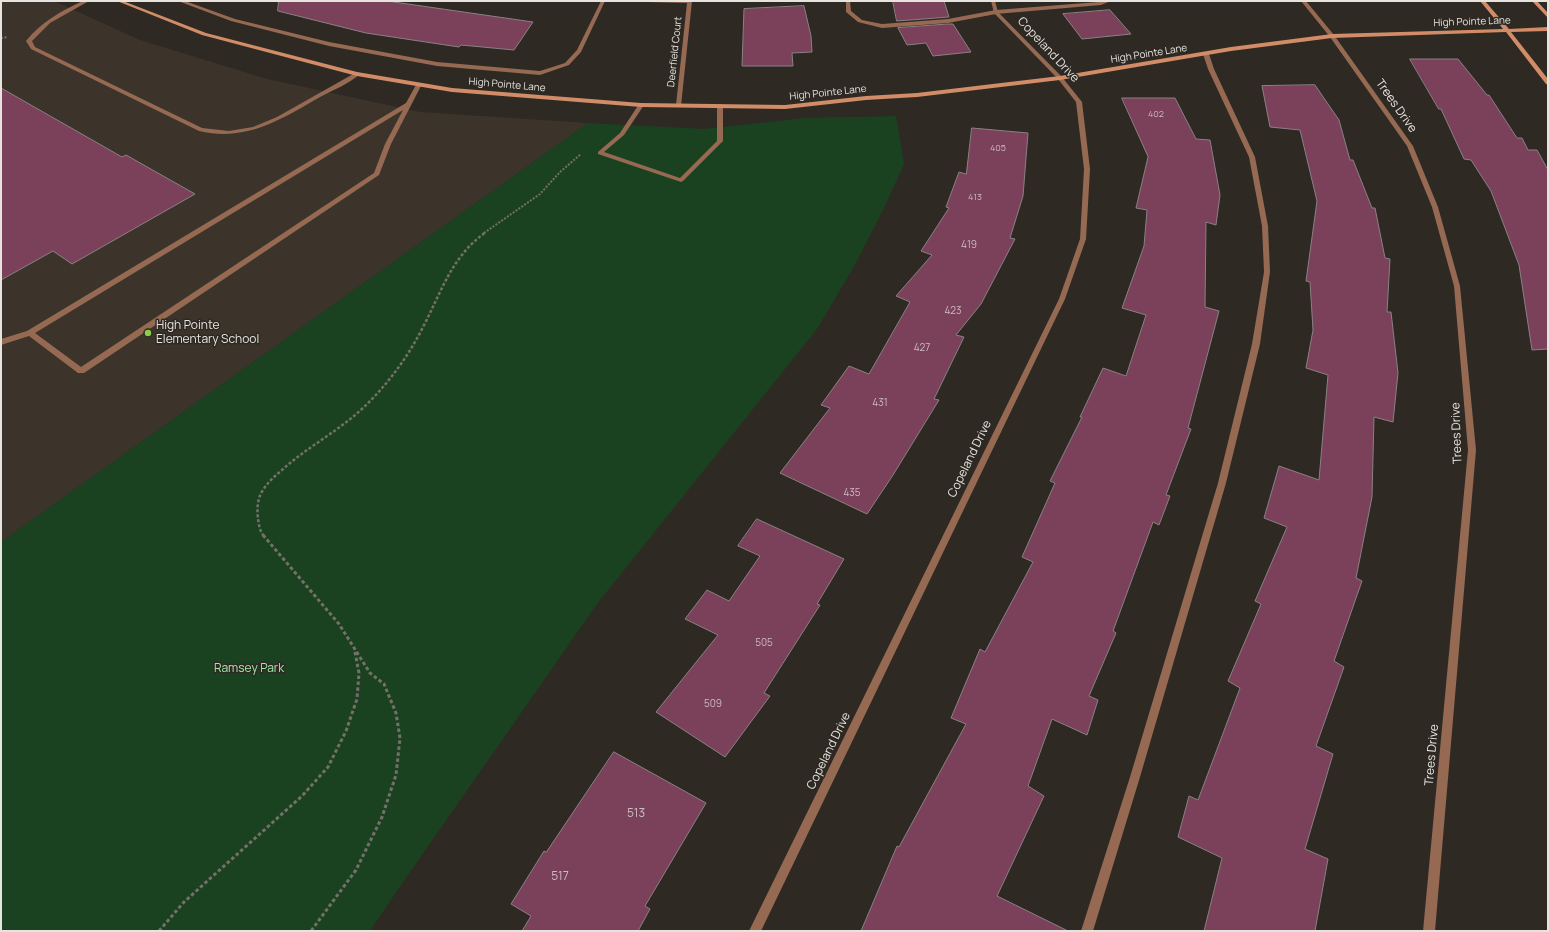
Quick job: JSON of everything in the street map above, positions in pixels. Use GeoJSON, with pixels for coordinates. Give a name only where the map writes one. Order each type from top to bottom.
{"type":"FeatureCollection","features":[{"type":"Feature","properties":{"kind":"street"},"geometry":{"type":"LineString","coordinates":[[87,1],[65,11],[35,32],[29,41],[32,48],[200,130],[214,133],[237,132],[252,129],[274,121],[357,74]]}},
{"type":"Feature","properties":{"kind":"street","name":"High Pointe Lane"},"geometry":{"type":"LineString","coordinates":[[119,1],[204,34],[357,74],[452,90],[640,105],[679,106],[785,107],[866,98],[917,95],[1060,78],[1206,54],[1332,36],[1548,29]]}},
{"type":"Feature","properties":{"kind":"street"},"geometry":{"type":"LineString","coordinates":[[180,1],[233,20],[329,44],[437,64],[540,73],[566,64],[579,51],[602,1]]}},
{"type":"Feature","properties":{"kind":"street"},"geometry":{"type":"LineString","coordinates":[[647,1],[690,2]]}},
{"type":"Feature","properties":{"kind":"street"},"geometry":{"type":"LineString","coordinates":[[848,1],[849,12],[860,20],[882,26],[948,21],[996,12],[1101,4],[1109,1]]}},
{"type":"Feature","properties":{"kind":"street","name":"Copeland Drive"},"geometry":{"type":"LineString","coordinates":[[754,931],[1062,299],[1083,239],[1087,169],[1079,102],[1060,78],[996,12],[993,1]]}},
{"type":"Feature","properties":{"kind":"street","name":"Trees Drive"},"geometry":{"type":"LineString","coordinates":[[1303,1],[1332,36],[1410,146],[1435,207],[1457,286],[1472,450],[1429,931]]}},
{"type":"Feature","properties":{"kind":"street"},"geometry":{"type":"LineString","coordinates":[[1482,1],[1507,30],[1548,83]]}},
{"type":"Feature","properties":{"kind":"street"},"geometry":{"type":"LineString","coordinates":[[1534,1],[1548,16]]}},
{"type":"Feature","properties":{"kind":"street","name":"Deerfield Court"},"geometry":{"type":"LineString","coordinates":[[679,106],[690,2]]}},
{"type":"Feature","properties":{"kind":"street"},"geometry":{"type":"LineString","coordinates":[[1087,931],[1135,777],[1222,483],[1256,344],[1267,272],[1265,226],[1252,157],[1211,69],[1206,54]]}},
{"type":"Feature","properties":{"kind":"street"},"geometry":{"type":"LineString","coordinates":[[30,333],[81,371],[377,174],[388,144],[419,84]]}},
{"type":"Feature","properties":{"kind":"street"},"geometry":{"type":"LineString","coordinates":[[1,342],[30,333],[409,104]]}},
{"type":"Feature","properties":{"kind":"street"},"geometry":{"type":"LineString","coordinates":[[640,105],[622,134],[600,153],[681,180],[720,141],[720,106]]}},
{"type":"Feature","properties":{"kind":"path"},"geometry":{"type":"LineString","coordinates":[[1,38],[9,37]]}},
{"type":"Feature","properties":{"kind":"path"},"geometry":{"type":"LineString","coordinates":[[311,931],[356,870],[382,817],[396,775],[400,738],[396,713],[384,684],[370,673],[339,624],[262,534],[257,517],[258,500],[268,483],[298,454],[325,438],[362,409],[385,386],[404,360],[420,334],[439,296],[444,282],[455,262],[466,249],[480,236],[508,218],[540,194],[560,172]]}},
{"type":"Feature","properties":{"kind":"path"},"geometry":{"type":"LineString","coordinates":[[159,931],[184,902],[302,796],[328,767],[346,731],[357,699],[359,673],[355,649]]}},
{"type":"Feature","properties":{"kind":"shaded area","name":"High Pointe Elementary School"},"geometry":{"type":"Polygon","coordinates":[[[1,1],[54,1],[140,40],[267,79],[420,112],[588,123],[1,542],[1,1]]]}},
{"type":"Feature","properties":{"kind":"green space","name":"Ramsey Park"},"geometry":{"type":"Polygon","coordinates":[[[896,116],[904,164],[885,206],[856,263],[817,329],[597,604],[370,931],[1,931],[1,542],[588,123],[704,129],[806,118],[896,116]]]}},
{"type":"Feature","properties":{"kind":"building"},"geometry":{"type":"Polygon","coordinates":[[[279,1],[387,1],[533,22],[514,50],[461,45],[459,47],[366,33],[278,11],[279,1]]]}},
{"type":"Feature","properties":{"kind":"building"},"geometry":{"type":"Polygon","coordinates":[[[893,1],[944,1],[949,17],[897,21],[893,1]]]}},
{"type":"Feature","properties":{"kind":"building"},"geometry":{"type":"Polygon","coordinates":[[[804,6],[811,36],[812,52],[792,53],[793,66],[742,66],[744,9],[804,6]]]}},
{"type":"Feature","properties":{"kind":"building"},"geometry":{"type":"Polygon","coordinates":[[[1110,10],[1131,34],[1082,39],[1063,14],[1110,10]]]}},
{"type":"Feature","properties":{"kind":"building"},"geometry":{"type":"Polygon","coordinates":[[[953,24],[971,52],[933,56],[926,43],[907,45],[898,28],[953,24]]]}},
{"type":"Feature","properties":{"kind":"building"},"geometry":{"type":"Polygon","coordinates":[[[1410,59],[1458,59],[1487,95],[1489,95],[1517,138],[1522,138],[1528,150],[1537,150],[1548,170],[1548,349],[1532,350],[1519,265],[1491,191],[1471,160],[1464,159],[1441,109],[1439,109],[1410,59]]]}},
{"type":"Feature","properties":{"kind":"building"},"geometry":{"type":"Polygon","coordinates":[[[1315,85],[1339,120],[1350,160],[1353,160],[1372,208],[1375,208],[1385,258],[1390,259],[1387,312],[1391,312],[1398,373],[1393,422],[1374,417],[1372,497],[1356,578],[1362,581],[1334,661],[1344,667],[1316,746],[1333,754],[1305,849],[1328,859],[1315,931],[1204,931],[1222,858],[1178,837],[1189,796],[1198,800],[1240,688],[1228,681],[1261,604],[1255,601],[1287,527],[1264,518],[1279,466],[1319,480],[1328,375],[1306,368],[1313,330],[1310,282],[1306,281],[1317,201],[1300,130],[1270,127],[1262,86],[1315,85]]]}},
{"type":"Feature","properties":{"kind":"building"},"geometry":{"type":"Polygon","coordinates":[[[1,88],[122,157],[126,155],[195,194],[72,264],[53,251],[1,280],[1,88]]]}},
{"type":"Feature","properties":{"kind":"building"},"geometry":{"type":"Polygon","coordinates":[[[1122,98],[1175,98],[1196,139],[1210,140],[1220,195],[1216,225],[1206,222],[1205,307],[1219,311],[1188,428],[1191,429],[1166,495],[1170,496],[1159,525],[1153,522],[1113,631],[1116,633],[1089,696],[1098,700],[1087,735],[1052,719],[1028,786],[1044,796],[997,896],[1068,931],[861,931],[897,846],[899,847],[966,724],[951,718],[980,649],[985,652],[1033,562],[1022,557],[1055,483],[1050,481],[1082,417],[1080,417],[1103,368],[1126,376],[1146,315],[1122,308],[1144,246],[1147,210],[1136,208],[1148,157],[1122,98]]]}},
{"type":"Feature","properties":{"kind":"building"},"geometry":{"type":"Polygon","coordinates":[[[972,128],[1028,133],[1023,196],[1010,238],[1015,239],[981,304],[956,335],[964,337],[934,399],[939,400],[867,514],[780,473],[830,408],[821,405],[849,366],[869,374],[910,302],[896,296],[932,255],[921,251],[949,208],[946,207],[959,172],[966,174],[972,128]]]}},
{"type":"Feature","properties":{"kind":"building"},"geometry":{"type":"Polygon","coordinates":[[[757,519],[844,559],[817,604],[820,605],[764,693],[770,696],[725,757],[656,712],[718,635],[685,619],[707,590],[729,601],[760,556],[738,546],[757,519]]]}},
{"type":"Feature","properties":{"kind":"building"},"geometry":{"type":"Polygon","coordinates":[[[614,752],[706,803],[645,906],[650,909],[638,931],[522,931],[531,916],[511,904],[544,851],[546,852],[614,752]]]}},
{"type":"Feature","properties":{"kind":"place","name":"High Pointe Elementary School"},"geometry":{"type":"Point","coordinates":[148,333]}}]}
